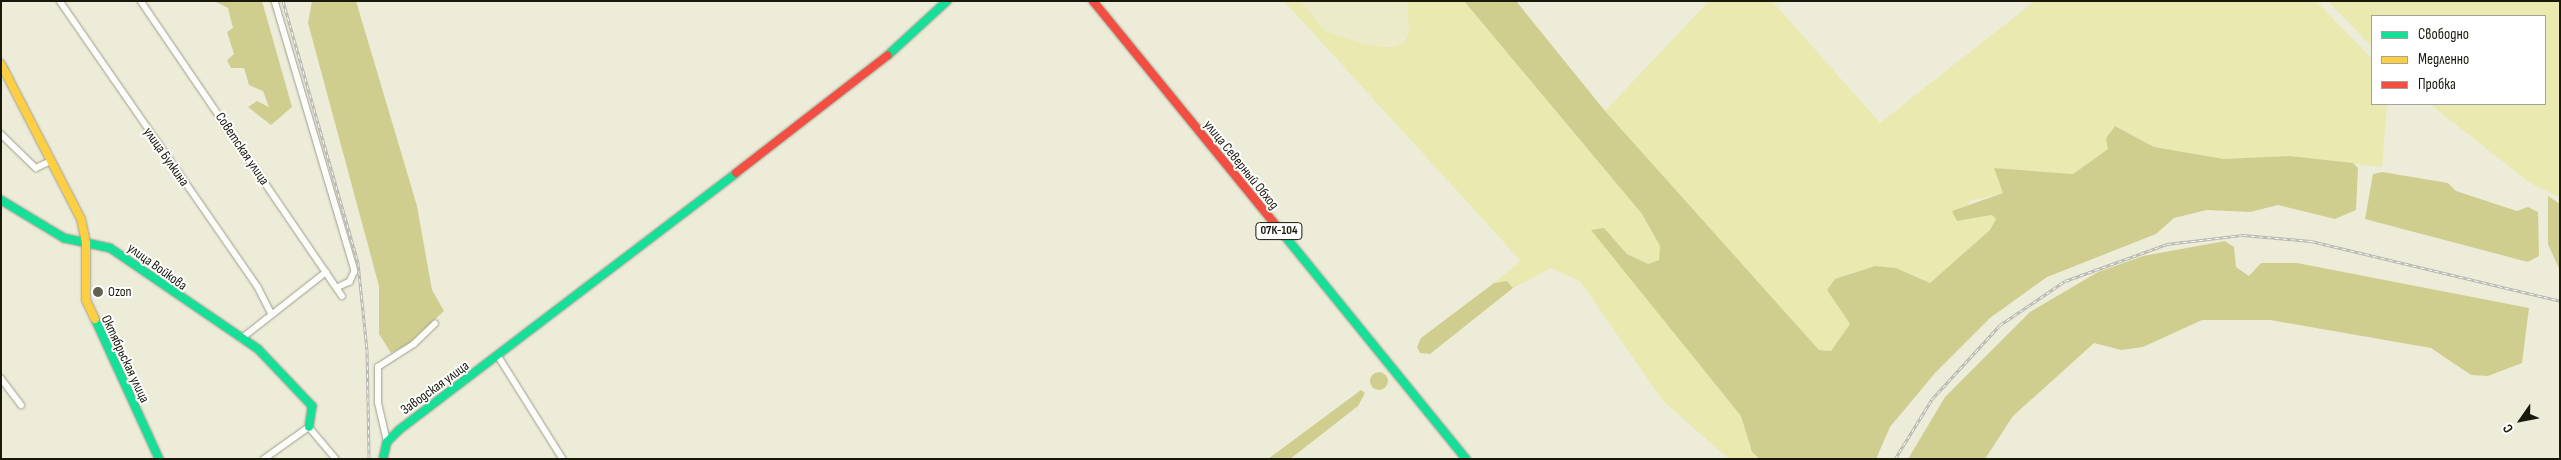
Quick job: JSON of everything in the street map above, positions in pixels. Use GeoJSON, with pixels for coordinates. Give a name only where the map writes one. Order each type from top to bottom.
{"type":"FeatureCollection","features":[{"type":"Feature","properties":{"kind":"main road","name":"Заводская улица"},"geometry":{"type":"LineString","coordinates":[[383,459],[387,442],[888,56],[947,1]]}},
{"type":"Feature","properties":{"kind":"main road","name":"улица Северный Обход"},"geometry":{"type":"LineString","coordinates":[[1093,1],[1466,459]]}},
{"type":"Feature","properties":{"kind":"main road"},"geometry":{"type":"LineString","coordinates":[[1,64],[81,219],[86,242],[64,238],[1,200]]}},
{"type":"Feature","properties":{"kind":"main road","name":"улица Войкова"},"geometry":{"type":"LineString","coordinates":[[86,242],[110,248],[258,349],[312,406],[309,427]]}},
{"type":"Feature","properties":{"kind":"main road","name":"Октябрьская улица"},"geometry":{"type":"LineString","coordinates":[[86,242],[86,300],[159,459]]}},
{"type":"Feature","properties":{"kind":"street","name":"улица Булкина"},"geometry":{"type":"LineString","coordinates":[[60,1],[258,287],[271,313]]}},
{"type":"Feature","properties":{"kind":"street","name":"Советская улица"},"geometry":{"type":"LineString","coordinates":[[141,1],[342,296]]}},
{"type":"Feature","properties":{"kind":"street"},"geometry":{"type":"LineString","coordinates":[[275,1],[354,271],[350,282],[337,288]]}},
{"type":"Feature","properties":{"kind":"street"},"geometry":{"type":"LineString","coordinates":[[1,134],[36,168],[51,161]]}},
{"type":"Feature","properties":{"kind":"street"},"geometry":{"type":"LineString","coordinates":[[242,339],[271,313],[326,272]]}},
{"type":"Feature","properties":{"kind":"street","name":"Заводская улица"},"geometry":{"type":"LineString","coordinates":[[387,442],[381,427],[378,367],[414,344],[435,324]]}},
{"type":"Feature","properties":{"kind":"street"},"geometry":{"type":"LineString","coordinates":[[499,357],[563,459]]}},
{"type":"Feature","properties":{"kind":"street"},"geometry":{"type":"LineString","coordinates":[[1,378],[21,404]]}},
{"type":"Feature","properties":{"kind":"street"},"geometry":{"type":"LineString","coordinates":[[264,459],[309,427],[336,459]]}},
{"type":"Feature","properties":{"kind":"shaded area"},"geometry":{"type":"Polygon","coordinates":[[[214,1],[262,1],[292,107],[271,125],[248,107],[257,101],[269,107],[263,91],[249,85],[244,68],[231,68],[227,60],[234,54],[227,32],[233,28],[228,8],[214,1]]]}},
{"type":"Feature","properties":{"kind":"shaded area"},"geometry":{"type":"Polygon","coordinates":[[[312,1],[356,1],[417,206],[432,290],[444,311],[407,345],[391,353],[379,334],[379,286],[308,23],[312,1]]]}},
{"type":"Feature","properties":{"kind":"shaded area"},"geometry":{"type":"Polygon","coordinates":[[[1300,1],[1407,1],[1409,31],[1400,46],[1367,45],[1325,31],[1300,1]]]}},
{"type":"Feature","properties":{"kind":"shaded area"},"geometry":{"type":"Polygon","coordinates":[[[1464,1],[1516,1],[1605,111],[1819,350],[1831,351],[1850,324],[1827,290],[1835,279],[1875,266],[1896,268],[1930,283],[1990,230],[1996,219],[1992,215],[1957,221],[1952,211],[2003,193],[1994,168],[2073,174],[2108,149],[2106,138],[2115,126],[2154,147],[2224,159],[2289,156],[2353,163],[2358,168],[2356,210],[2335,219],[2278,205],[2250,212],[2207,210],[2174,218],[2156,234],[2047,277],[1990,318],[1935,373],[1890,427],[1876,459],[1760,459],[1752,452],[1741,416],[1591,230],[1604,228],[1627,254],[1648,264],[1659,260],[1660,246],[1642,214],[1464,1]]]}},
{"type":"Feature","properties":{"kind":"shaded area"},"geometry":{"type":"Polygon","coordinates":[[[2382,172],[2448,183],[2456,191],[2517,211],[2528,207],[2538,212],[2539,256],[2528,262],[2365,219],[2373,174],[2382,172]]]}},
{"type":"Feature","properties":{"kind":"shaded area"},"geometry":{"type":"Polygon","coordinates":[[[2548,196],[2560,204],[2560,271],[2548,244],[2548,196]]]}},
{"type":"Feature","properties":{"kind":"shaded area"},"geometry":{"type":"Polygon","coordinates":[[[2225,241],[2234,247],[2236,267],[2249,276],[2261,263],[2297,263],[2529,308],[2522,363],[2488,376],[2471,375],[2431,348],[2270,320],[2202,320],[2143,347],[2121,350],[2094,343],[2013,416],[1985,459],[1908,459],[1945,397],[2030,312],[2098,272],[2143,256],[2225,241]]]}},
{"type":"Feature","properties":{"kind":"shaded area"},"geometry":{"type":"Polygon","coordinates":[[[1507,281],[1513,288],[1430,354],[1420,353],[1417,347],[1421,338],[1494,283],[1507,281]]]}},
{"type":"Feature","properties":{"kind":"shaded area"},"geometry":{"type":"Polygon","coordinates":[[[1379,372],[1385,375],[1388,381],[1385,387],[1379,390],[1373,387],[1370,381],[1373,375],[1379,372]]]}},
{"type":"Feature","properties":{"kind":"shaded area"},"geometry":{"type":"Polygon","coordinates":[[[1361,390],[1365,393],[1358,406],[1290,459],[1268,459],[1361,390]]]}},
{"type":"Feature","properties":{"kind":"green space"},"geometry":{"type":"Polygon","coordinates":[[[1284,1],[1300,1],[1325,31],[1367,45],[1391,47],[1404,43],[1409,31],[1407,1],[1464,1],[1642,214],[1660,246],[1659,260],[1648,264],[1627,254],[1604,229],[1592,230],[1741,416],[1752,452],[1761,458],[1729,459],[1663,401],[1580,281],[1551,268],[1513,288],[1507,281],[1494,283],[1521,261],[1284,1]]]}},
{"type":"Feature","properties":{"kind":"green space"},"geometry":{"type":"Polygon","coordinates":[[[1709,1],[1772,1],[1880,123],[2035,1],[2316,1],[2371,58],[2371,105],[2387,105],[2382,167],[2289,156],[2224,159],[2154,147],[2116,126],[2108,149],[2073,174],[1995,168],[2003,193],[1969,201],[1965,220],[1993,215],[1996,219],[1990,230],[1930,283],[1896,268],[1875,266],[1835,279],[1827,290],[1850,324],[1831,351],[1819,350],[1605,111],[1709,1]]]}},
{"type":"Feature","properties":{"kind":"green space"},"geometry":{"type":"Polygon","coordinates":[[[2328,1],[2560,1],[2560,197],[2530,183],[2431,105],[2546,105],[2546,15],[2371,15],[2371,46],[2328,1]]]}},
{"type":"Feature","properties":{"kind":"railway"},"geometry":{"type":"LineString","coordinates":[[283,1],[358,263],[367,350],[369,459]]}},
{"type":"Feature","properties":{"kind":"railway"},"geometry":{"type":"LineString","coordinates":[[1895,459],[1932,399],[2000,325],[2065,281],[2167,244],[2243,235],[2311,241],[2560,301]]}},
{"type":"Feature","properties":{"kind":"traffic: fast"},"geometry":{"type":"LineString","coordinates":[[888,55],[947,1]]}},
{"type":"Feature","properties":{"kind":"traffic: fast"},"geometry":{"type":"LineString","coordinates":[[383,459],[387,442],[399,430],[736,173]]}},
{"type":"Feature","properties":{"kind":"traffic: fast"},"geometry":{"type":"LineString","coordinates":[[1,200],[64,238],[110,248],[258,349],[312,406],[309,427]]}},
{"type":"Feature","properties":{"kind":"traffic: fast"},"geometry":{"type":"LineString","coordinates":[[1284,235],[1466,459]]}},
{"type":"Feature","properties":{"kind":"traffic: fast"},"geometry":{"type":"LineString","coordinates":[[95,319],[159,459]]}},
{"type":"Feature","properties":{"kind":"traffic: slow"},"geometry":{"type":"LineString","coordinates":[[1,64],[81,219],[86,243],[86,300],[95,319]]}},
{"type":"Feature","properties":{"kind":"traffic: jam"},"geometry":{"type":"LineString","coordinates":[[1093,1],[1284,235]]}},
{"type":"Feature","properties":{"kind":"traffic: jam"},"geometry":{"type":"LineString","coordinates":[[736,173],[888,55]]}},
{"type":"Feature","properties":{"kind":"place","name":"Ozon"},"geometry":{"type":"Point","coordinates":[98,292]}}]}
